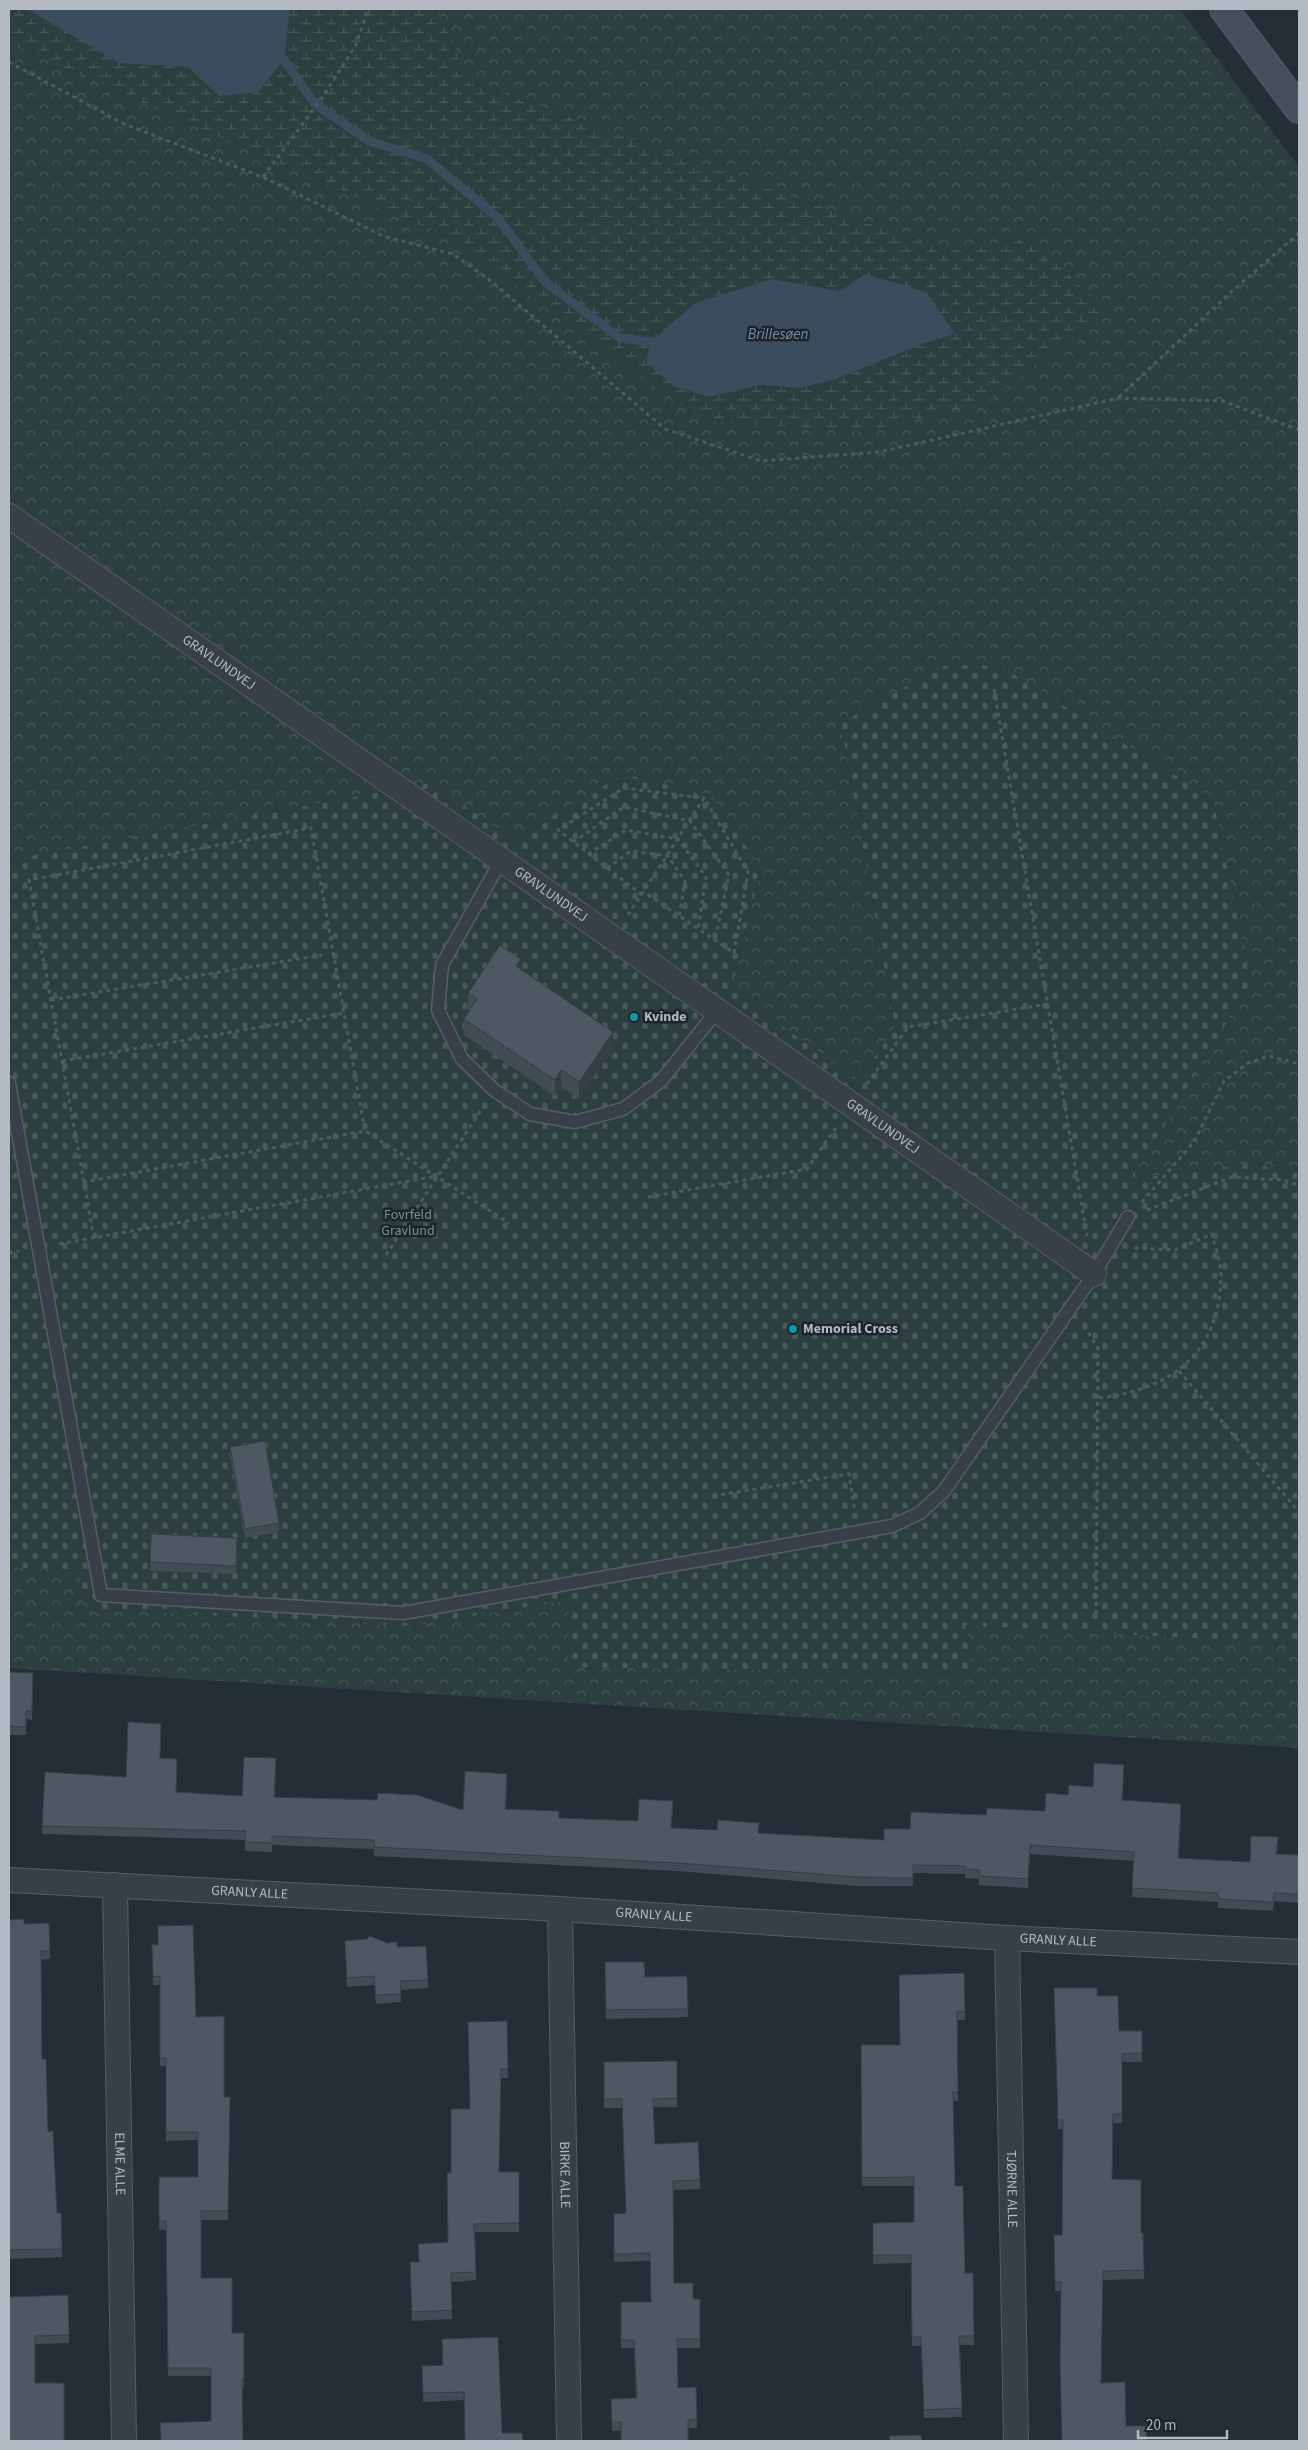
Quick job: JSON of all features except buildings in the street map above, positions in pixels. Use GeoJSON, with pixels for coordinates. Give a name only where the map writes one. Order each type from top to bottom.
{"type":"FeatureCollection","features":[{"type":"Feature","properties":{"kind":"main road"},"geometry":{"type":"LineString","coordinates":[[1224,9],[1299,109]]}},
{"type":"Feature","properties":{"kind":"street","name":"GRAVLUNDVEJ"},"geometry":{"type":"LineString","coordinates":[[9,516],[502,860],[716,1012],[1094,1274]]}},
{"type":"Feature","properties":{"kind":"street","name":"GRANLY ALLE"},"geometry":{"type":"LineString","coordinates":[[9,1880],[560,1909],[1007,1938],[1299,1952]]}},
{"type":"Feature","properties":{"kind":"street","name":"ELME ALLE"},"geometry":{"type":"LineString","coordinates":[[115,1885],[124,2441]]}},
{"type":"Feature","properties":{"kind":"street","name":"BIRKE ALLE"},"geometry":{"type":"LineString","coordinates":[[560,1909],[569,2441]]}},
{"type":"Feature","properties":{"kind":"street","name":"TJØRNE ALLE"},"geometry":{"type":"LineString","coordinates":[[1007,1938],[1016,2441]]}},
{"type":"Feature","properties":{"kind":"lane"},"geometry":{"type":"LineString","coordinates":[[502,860],[442,965],[438,1010],[462,1059],[494,1090],[530,1114],[575,1122],[623,1109],[661,1081],[716,1012]]}},
{"type":"Feature","properties":{"kind":"lane"},"geometry":{"type":"LineString","coordinates":[[9,1083],[101,1595],[404,1613],[892,1526],[920,1513],[944,1491],[1094,1274],[1128,1217]]}},
{"type":"Feature","properties":{"kind":"path"},"geometry":{"type":"LineString","coordinates":[[264,177],[322,98],[356,45],[368,9]]}},
{"type":"Feature","properties":{"kind":"path"},"geometry":{"type":"LineString","coordinates":[[9,62],[124,124],[264,177],[383,236],[453,254],[490,281],[665,429],[761,461],[879,452],[1118,398],[1223,401],[1299,430]]}},
{"type":"Feature","properties":{"kind":"path"},"geometry":{"type":"LineString","coordinates":[[1118,398],[1230,293],[1299,233]]}},
{"type":"Feature","properties":{"kind":"path"},"geometry":{"type":"LineString","coordinates":[[994,689],[1094,1274]]}},
{"type":"Feature","properties":{"kind":"path"},"geometry":{"type":"LineString","coordinates":[[624,788],[704,798],[748,872],[734,953],[607,868],[558,830],[624,788]]}},
{"type":"Feature","properties":{"kind":"path"},"geometry":{"type":"LineString","coordinates":[[612,938],[668,856],[704,798]]}},
{"type":"Feature","properties":{"kind":"path"},"geometry":{"type":"LineString","coordinates":[[573,842],[624,807],[690,821],[729,875],[715,940]]}},
{"type":"Feature","properties":{"kind":"path"},"geometry":{"type":"LineString","coordinates":[[94,1238],[29,880],[311,828],[364,1131]]}},
{"type":"Feature","properties":{"kind":"path"},"geometry":{"type":"LineString","coordinates":[[588,854],[626,830],[678,839],[706,877],[698,929]]}},
{"type":"Feature","properties":{"kind":"path"},"geometry":{"type":"LineString","coordinates":[[607,868],[631,851],[668,856],[685,882],[679,916]]}},
{"type":"Feature","properties":{"kind":"path"},"geometry":{"type":"LineString","coordinates":[[51,1000],[322,955]]}},
{"type":"Feature","properties":{"kind":"path"},"geometry":{"type":"LineString","coordinates":[[62,1061],[344,1013]]}},
{"type":"Feature","properties":{"kind":"path"},"geometry":{"type":"LineString","coordinates":[[1128,1217],[1194,1142],[1224,1080],[1248,1063],[1269,1056],[1299,1064]]}},
{"type":"Feature","properties":{"kind":"path"},"geometry":{"type":"LineString","coordinates":[[386,1255],[494,1090]]}},
{"type":"Feature","properties":{"kind":"path"},"geometry":{"type":"LineString","coordinates":[[84,1182],[364,1131],[438,1176],[509,1223]]}},
{"type":"Feature","properties":{"kind":"path"},"geometry":{"type":"LineString","coordinates":[[9,1253],[438,1176]]}},
{"type":"Feature","properties":{"kind":"path"},"geometry":{"type":"LineString","coordinates":[[1128,1217],[1232,1177],[1284,1180],[1299,1186]]}},
{"type":"Feature","properties":{"kind":"path"},"geometry":{"type":"LineString","coordinates":[[1099,1398],[1136,1392],[1153,1386],[1179,1371],[1201,1347],[1218,1309],[1221,1274],[1212,1234],[1175,1250],[1110,1246]]}},
{"type":"Feature","properties":{"kind":"path"},"geometry":{"type":"LineString","coordinates":[[1071,1307],[1098,1348],[1096,1619]]}},
{"type":"Feature","properties":{"kind":"path"},"geometry":{"type":"LineString","coordinates":[[1179,1371],[1299,1512]]}},
{"type":"Feature","properties":{"kind":"path"},"geometry":{"type":"LineString","coordinates":[[713,1496],[849,1474],[858,1532]]}},
{"type":"Feature","properties":{"kind":"green space"},"geometry":{"type":"Polygon","coordinates":[[[9,9],[443,9],[465,80],[945,251],[1030,238],[1106,310],[987,402],[863,432],[703,421],[448,237],[17,48],[9,40],[9,9]],[[866,274],[840,291],[772,280],[709,397],[761,385],[799,388],[834,380],[920,345],[954,334],[866,274]]]}},
{"type":"Feature","properties":{"kind":"green space"},"geometry":{"type":"Polygon","coordinates":[[[443,9],[1180,9],[1299,167],[1299,1170],[1245,1164],[1131,1179],[1251,982],[1213,799],[999,665],[841,723],[895,1027],[859,1081],[731,989],[761,869],[623,774],[515,840],[429,783],[9,860],[9,40],[17,48],[448,237],[703,421],[987,402],[1105,310],[1030,238],[945,251],[465,80],[443,9]]]}},
{"type":"Feature","properties":{"kind":"green space","name":"Fovrfeld Gravlund"},"geometry":{"type":"Polygon","coordinates":[[[999,665],[1213,799],[1251,982],[1132,1179],[1245,1164],[1299,1170],[1299,1644],[965,1625],[974,1673],[568,1667],[569,1600],[411,1626],[88,1609],[78,1571],[9,1567],[9,860],[430,783],[515,840],[623,774],[712,795],[761,869],[731,989],[859,1081],[895,1027],[841,723],[942,666],[999,665]]]}},
{"type":"Feature","properties":{"kind":"green space"},"geometry":{"type":"Polygon","coordinates":[[[9,1567],[78,1571],[89,1609],[411,1626],[569,1600],[569,1667],[974,1673],[964,1625],[1299,1644],[1299,1748],[9,1668],[9,1567]]]}},
{"type":"Feature","properties":{"kind":"water"},"geometry":{"type":"Polygon","coordinates":[[[27,9],[290,9],[284,60],[258,92],[219,96],[188,67],[119,63],[27,9]]]}},
{"type":"Feature","properties":{"kind":"water","name":"Brillesøen"},"geometry":{"type":"Polygon","coordinates":[[[865,274],[926,292],[955,334],[920,345],[834,380],[799,388],[761,385],[709,397],[673,386],[646,362],[651,342],[695,303],[772,279],[840,291],[865,274]]]}},
{"type":"Feature","properties":{"kind":"waterway"},"geometry":{"type":"LineString","coordinates":[[284,60],[315,104]]}},
{"type":"Feature","properties":{"kind":"waterway"},"geometry":{"type":"LineString","coordinates":[[318,106],[369,141],[427,159],[498,218],[546,283],[620,338],[651,342]]}},
{"type":"Feature","properties":{"kind":"place","name":"Kvinde"},"geometry":{"type":"Point","coordinates":[634,1017]}},
{"type":"Feature","properties":{"kind":"place","name":"Memorial Cross"},"geometry":{"type":"Point","coordinates":[793,1329]}}]}
